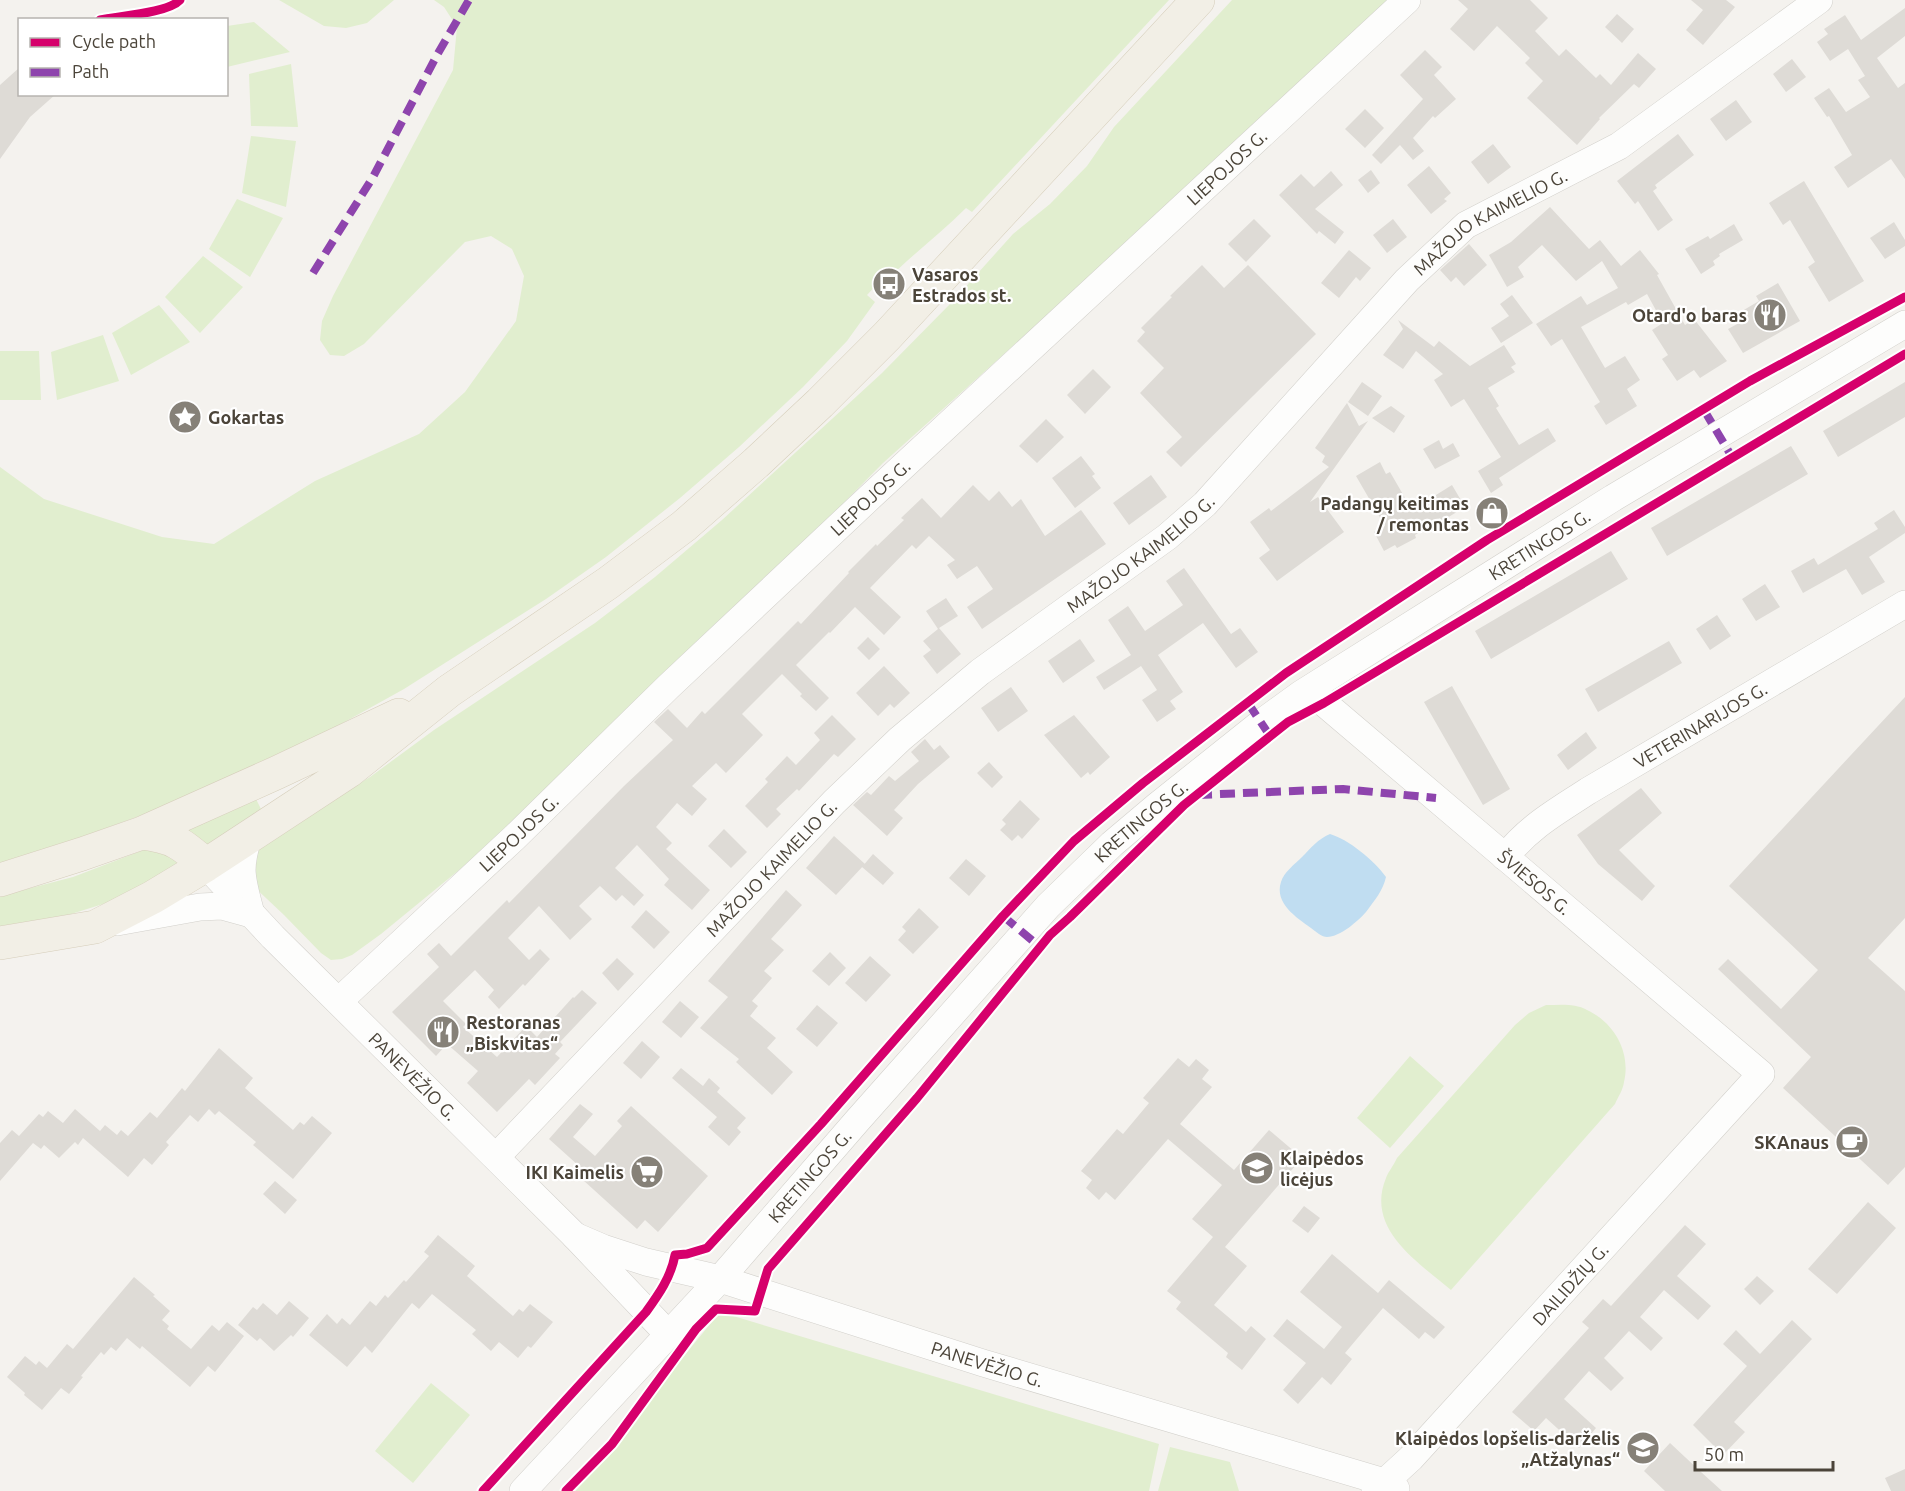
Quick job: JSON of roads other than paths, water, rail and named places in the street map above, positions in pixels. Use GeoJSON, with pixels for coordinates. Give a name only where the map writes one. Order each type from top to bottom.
{"type":"FeatureCollection","features":[{"type":"Feature","properties":{"kind":"main road"},"geometry":{"type":"LineString","coordinates":[[0,943],[95,927],[153,897],[206,865],[349,771],[449,691],[608,583],[684,526],[756,463],[887,336],[1198,0]]}},
{"type":"Feature","properties":{"kind":"main road"},"geometry":{"type":"LineString","coordinates":[[0,880],[142,833],[276,774],[449,691]]}},
{"type":"Feature","properties":{"kind":"main road"},"geometry":{"type":"LineString","coordinates":[[276,774],[294,808]]}},
{"type":"Feature","properties":{"kind":"main road"},"geometry":{"type":"LineString","coordinates":[[142,833],[162,835],[184,846],[206,865]]}},
{"type":"Feature","properties":{"kind":"street","name":"LIEPOJOS G."},"geometry":{"type":"LineString","coordinates":[[339,1001],[515,837],[668,687],[871,496],[1407,0]]}},
{"type":"Feature","properties":{"kind":"street","name":"MAŽOJO KAIMELIO G."},"geometry":{"type":"LineString","coordinates":[[496,1157],[834,802],[900,739],[980,672],[1167,537],[1205,504],[1407,280],[1467,225],[1619,146],[1819,0]]}},
{"type":"Feature","properties":{"kind":"street","name":"KRETINGOS G."},"geometry":{"type":"LineString","coordinates":[[523,1491],[720,1279],[880,1094],[1048,906],[1112,844],[1157,806],[1261,723],[1313,687],[1613,498],[1905,324]]}},
{"type":"Feature","properties":{"kind":"street","name":"VETERINARIJOS G."},"geometry":{"type":"LineString","coordinates":[[1505,856],[1518,840],[1539,822],[1588,791],[1905,604]]}},
{"type":"Feature","properties":{"kind":"street","name":"ŠVIESOS G."},"geometry":{"type":"LineString","coordinates":[[1313,687],[1324,703],[1761,1074]]}},
{"type":"Feature","properties":{"kind":"street"},"geometry":{"type":"LineString","coordinates":[[248,838],[242,857],[241,874],[251,914]]}},
{"type":"Feature","properties":{"kind":"street","name":"PANEVĖŽIO G."},"geometry":{"type":"LineString","coordinates":[[206,865],[251,914],[575,1236],[668,1334]]}},
{"type":"Feature","properties":{"kind":"street","name":"PANEVĖŽIO G."},"geometry":{"type":"LineString","coordinates":[[95,927],[200,907],[222,906],[251,914]]}},
{"type":"Feature","properties":{"kind":"street","name":"DAILIDŽIŲ G."},"geometry":{"type":"LineString","coordinates":[[1386,1488],[1761,1074]]}},
{"type":"Feature","properties":{"kind":"street","name":"PANEVĖŽIO G."},"geometry":{"type":"LineString","coordinates":[[575,1236],[646,1262],[720,1279],[1386,1488]]}},
{"type":"Feature","properties":{"kind":"water"},"geometry":{"type":"Polygon","coordinates":[[[1330,834],[1361,851],[1386,877],[1378,896],[1363,916],[1343,931],[1327,937],[1319,934],[1288,909],[1280,890],[1282,878],[1287,872],[1315,844],[1330,834]]]}},
{"type":"Feature","properties":{"kind":"place","name":"Vasaros Estrados st."},"geometry":{"type":"Point","coordinates":[889,284]}},
{"type":"Feature","properties":{"kind":"place","name":"Otard'o baras"},"geometry":{"type":"Point","coordinates":[1770,315]}},
{"type":"Feature","properties":{"kind":"place","name":"Gokartas"},"geometry":{"type":"Point","coordinates":[185,417]}},
{"type":"Feature","properties":{"kind":"place","name":"Padangų keitimas / remontas"},"geometry":{"type":"Point","coordinates":[1492,513]}},
{"type":"Feature","properties":{"kind":"place","name":"Restoranas „Biskvitas“"},"geometry":{"type":"Point","coordinates":[443,1032]}},
{"type":"Feature","properties":{"kind":"place","name":"SKAnaus"},"geometry":{"type":"Point","coordinates":[1852,1142]}},
{"type":"Feature","properties":{"kind":"place","name":"Klaipėdos licėjus"},"geometry":{"type":"Point","coordinates":[1257,1168]}},
{"type":"Feature","properties":{"kind":"place","name":"IKI Kaimelis"},"geometry":{"type":"Point","coordinates":[647,1172]}},
{"type":"Feature","properties":{"kind":"place","name":"Klaipėdos lopšelis-darželis „Atžalynas“"},"geometry":{"type":"Point","coordinates":[1643,1448]}}]}
